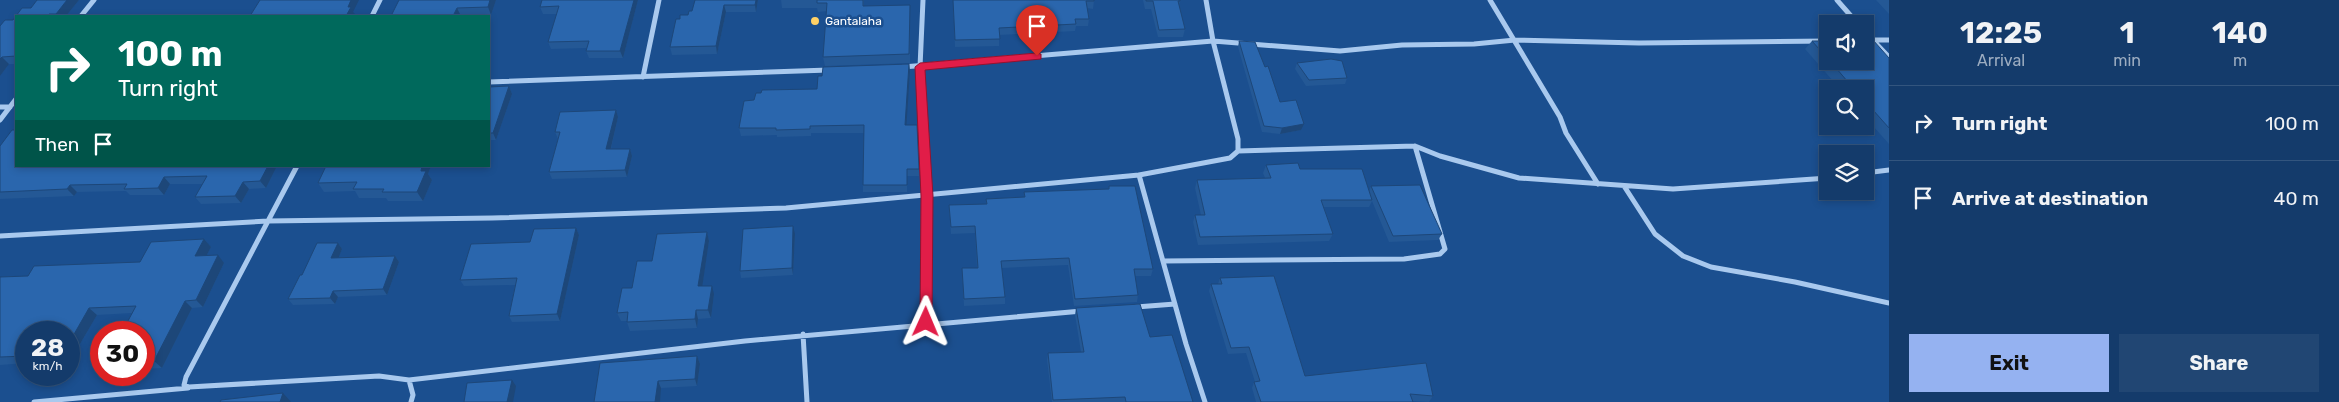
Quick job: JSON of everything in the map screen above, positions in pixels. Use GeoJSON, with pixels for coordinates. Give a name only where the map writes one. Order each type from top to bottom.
{"type":"FeatureCollection","features":[{"type":"Feature","properties":{"kind":"street"},"geometry":{"type":"LineString","coordinates":[[82,15],[94,0]]}},
{"type":"Feature","properties":{"kind":"street"},"geometry":{"type":"LineString","coordinates":[[372,15],[380,0]]}},
{"type":"Feature","properties":{"kind":"street"},"geometry":{"type":"LineString","coordinates":[[643,76],[659,0]]}},
{"type":"Feature","properties":{"kind":"street"},"geometry":{"type":"LineString","coordinates":[[924,0],[920,67],[927,196],[926,322]]}},
{"type":"Feature","properties":{"kind":"street"},"geometry":{"type":"LineString","coordinates":[[1206,0],[1213,41],[1238,139],[1238,151]]}},
{"type":"Feature","properties":{"kind":"street"},"geometry":{"type":"LineString","coordinates":[[1490,0],[1560,117],[1566,134],[1598,184]]}},
{"type":"Feature","properties":{"kind":"street"},"geometry":{"type":"LineString","coordinates":[[1837,0],[1850,15]]}},
{"type":"Feature","properties":{"kind":"street"},"geometry":{"type":"LineString","coordinates":[[900,68],[1213,41],[1340,51],[1515,40],[1639,43],[1819,41]]}},
{"type":"Feature","properties":{"kind":"street"},"geometry":{"type":"LineString","coordinates":[[1874,40],[1889,40]]}},
{"type":"Feature","properties":{"kind":"street"},"geometry":{"type":"LineString","coordinates":[[1874,42],[1889,57]]}},
{"type":"Feature","properties":{"kind":"street"},"geometry":{"type":"LineString","coordinates":[[490,82],[831,70]]}},
{"type":"Feature","properties":{"kind":"street"},"geometry":{"type":"LineString","coordinates":[[0,120],[15,100]]}},
{"type":"Feature","properties":{"kind":"street"},"geometry":{"type":"LineString","coordinates":[[0,108],[10,107]]}},
{"type":"Feature","properties":{"kind":"street"},"geometry":{"type":"LineString","coordinates":[[1163,261],[1404,259],[1440,254],[1445,249],[1415,146]]}},
{"type":"Feature","properties":{"kind":"street"},"geometry":{"type":"LineString","coordinates":[[0,236],[268,222],[786,208],[1139,175],[1230,158],[1238,151],[1415,146],[1440,156],[1519,178],[1673,189],[1819,179]]}},
{"type":"Feature","properties":{"kind":"street"},"geometry":{"type":"LineString","coordinates":[[190,388],[184,385],[186,377],[296,167]]}},
{"type":"Feature","properties":{"kind":"street"},"geometry":{"type":"LineString","coordinates":[[1874,172],[1889,170]]}},
{"type":"Feature","properties":{"kind":"street"},"geometry":{"type":"LineString","coordinates":[[1139,175],[1205,402]]}},
{"type":"Feature","properties":{"kind":"street"},"geometry":{"type":"LineString","coordinates":[[1624,186],[1655,234],[1684,256],[1711,267],[1795,282],[1889,303]]}},
{"type":"Feature","properties":{"kind":"street"},"geometry":{"type":"LineString","coordinates":[[1125,308],[1175,304]]}},
{"type":"Feature","properties":{"kind":"street"},"geometry":{"type":"LineString","coordinates":[[34,402],[190,388],[380,376],[409,380],[610,354],[803,334],[926,322],[1085,310]]}},
{"type":"Feature","properties":{"kind":"street"},"geometry":{"type":"LineString","coordinates":[[803,334],[807,402]]}},
{"type":"Feature","properties":{"kind":"street"},"geometry":{"type":"LineString","coordinates":[[409,380],[413,395],[411,402]]}},
{"type":"Feature","properties":{"kind":"building"},"geometry":{"type":"Polygon","coordinates":[[[37,0],[67,0],[56,14],[17,15],[22,8],[31,8],[37,0]]]}},
{"type":"Feature","properties":{"kind":"building"},"geometry":{"type":"Polygon","coordinates":[[[260,0],[351,0],[348,7],[351,7],[347,15],[251,15],[260,0]]]}},
{"type":"Feature","properties":{"kind":"building"},"geometry":{"type":"Polygon","coordinates":[[[399,0],[490,0],[488,7],[457,8],[454,15],[392,15],[399,0]]]}},
{"type":"Feature","properties":{"kind":"building"},"geometry":{"type":"Polygon","coordinates":[[[542,0],[634,0],[620,51],[586,51],[589,41],[548,42],[559,6],[540,7],[542,0]]]}},
{"type":"Feature","properties":{"kind":"building"},"geometry":{"type":"Polygon","coordinates":[[[695,0],[756,0],[755,5],[724,5],[716,46],[670,47],[676,19],[680,19],[680,15],[688,15],[689,11],[692,11],[695,0]]]}},
{"type":"Feature","properties":{"kind":"building"},"geometry":{"type":"Polygon","coordinates":[[[817,0],[863,0],[863,6],[910,5],[909,54],[823,57],[827,3],[817,3],[817,0]]]}},
{"type":"Feature","properties":{"kind":"building"},"geometry":{"type":"Polygon","coordinates":[[[953,0],[1094,1],[1086,1],[1089,19],[1075,19],[1076,24],[999,28],[1000,39],[955,40],[953,0]]]}},
{"type":"Feature","properties":{"kind":"building"},"geometry":{"type":"Polygon","coordinates":[[[1146,0],[1180,0],[1178,1],[1185,29],[1159,30],[1153,1],[1146,0]]]}},
{"type":"Feature","properties":{"kind":"building"},"geometry":{"type":"Polygon","coordinates":[[[15,17],[15,56],[2,57],[0,59],[0,26],[5,20],[13,20],[15,17]]]}},
{"type":"Feature","properties":{"kind":"building"},"geometry":{"type":"Polygon","coordinates":[[[1239,41],[1255,42],[1265,67],[1268,66],[1280,102],[1296,100],[1304,124],[1282,128],[1264,126],[1239,41]]]}},
{"type":"Feature","properties":{"kind":"building"},"geometry":{"type":"Polygon","coordinates":[[[1812,41],[1819,41],[1819,49],[1812,41]]]}},
{"type":"Feature","properties":{"kind":"building"},"geometry":{"type":"Polygon","coordinates":[[[1874,41],[1889,58],[1889,128],[1874,111],[1874,80],[1846,80],[1838,70],[1874,70],[1874,41]]]}},
{"type":"Feature","properties":{"kind":"building"},"geometry":{"type":"Polygon","coordinates":[[[1331,59],[1342,61],[1347,78],[1309,80],[1297,63],[1331,59]]]}},
{"type":"Feature","properties":{"kind":"building"},"geometry":{"type":"Polygon","coordinates":[[[909,64],[905,125],[917,125],[919,169],[907,169],[907,185],[863,185],[864,125],[810,126],[810,129],[776,130],[776,128],[739,128],[744,101],[754,100],[756,93],[761,93],[762,90],[817,89],[818,76],[822,76],[823,67],[909,64]]]}},
{"type":"Feature","properties":{"kind":"building"},"geometry":{"type":"Polygon","coordinates":[[[509,86],[493,133],[490,133],[490,87],[509,86]]]}},
{"type":"Feature","properties":{"kind":"building"},"geometry":{"type":"Polygon","coordinates":[[[616,110],[606,149],[630,149],[625,170],[549,172],[560,132],[555,132],[560,112],[616,110]]]}},
{"type":"Feature","properties":{"kind":"building"},"geometry":{"type":"Polygon","coordinates":[[[12,130],[15,130],[15,167],[267,167],[260,181],[243,182],[235,196],[195,197],[207,176],[164,177],[158,188],[124,189],[127,184],[70,185],[67,189],[0,192],[0,146],[12,130]]]}},
{"type":"Feature","properties":{"kind":"building"},"geometry":{"type":"Polygon","coordinates":[[[1298,163],[1300,169],[1362,169],[1372,200],[1321,200],[1333,234],[1200,237],[1195,215],[1205,215],[1197,180],[1271,178],[1266,165],[1298,163]]]}},
{"type":"Feature","properties":{"kind":"building"},"geometry":{"type":"Polygon","coordinates":[[[326,167],[422,167],[421,171],[426,171],[417,192],[382,192],[384,189],[353,189],[357,182],[318,183],[326,167]]]}},
{"type":"Feature","properties":{"kind":"building"},"geometry":{"type":"Polygon","coordinates":[[[1420,185],[1442,234],[1393,236],[1371,186],[1420,185]]]}},
{"type":"Feature","properties":{"kind":"building"},"geometry":{"type":"Polygon","coordinates":[[[1109,186],[1135,186],[1153,269],[1134,269],[1138,295],[1075,299],[1069,258],[1001,261],[1005,297],[964,299],[962,268],[978,268],[975,226],[951,227],[949,205],[987,204],[986,199],[1025,197],[1024,192],[1109,189],[1109,186]]]}},
{"type":"Feature","properties":{"kind":"building"},"geometry":{"type":"Polygon","coordinates":[[[793,226],[792,268],[740,271],[743,229],[793,226]]]}},
{"type":"Feature","properties":{"kind":"building"},"geometry":{"type":"Polygon","coordinates":[[[576,228],[557,314],[509,316],[517,278],[460,280],[471,244],[530,242],[534,229],[576,228]]]}},
{"type":"Feature","properties":{"kind":"building"},"geometry":{"type":"Polygon","coordinates":[[[707,232],[698,286],[712,286],[708,310],[696,310],[695,319],[627,322],[628,312],[617,313],[622,288],[632,288],[637,261],[652,261],[657,234],[707,232]]]}},
{"type":"Feature","properties":{"kind":"building"},"geometry":{"type":"Polygon","coordinates":[[[204,239],[195,256],[218,255],[196,300],[185,301],[155,359],[155,321],[128,321],[136,306],[89,308],[80,324],[80,321],[15,321],[15,356],[0,357],[0,277],[28,276],[34,266],[140,262],[151,242],[204,239]]]}},
{"type":"Feature","properties":{"kind":"building"},"geometry":{"type":"Polygon","coordinates":[[[317,243],[338,243],[331,258],[395,256],[383,289],[333,291],[330,298],[288,299],[317,243]]]}},
{"type":"Feature","properties":{"kind":"building"},"geometry":{"type":"Polygon","coordinates":[[[1274,276],[1305,376],[1426,363],[1433,396],[1410,394],[1413,402],[1261,402],[1254,382],[1260,381],[1249,347],[1231,348],[1211,284],[1222,284],[1220,278],[1274,276]]]}},
{"type":"Feature","properties":{"kind":"building"},"geometry":{"type":"Polygon","coordinates":[[[1140,304],[1150,337],[1172,335],[1193,402],[1126,402],[1125,397],[1053,400],[1048,353],[1084,352],[1076,308],[1140,304]]]}},
{"type":"Feature","properties":{"kind":"building"},"geometry":{"type":"Polygon","coordinates":[[[697,356],[695,379],[658,381],[655,402],[594,402],[600,363],[697,356]]]}},
{"type":"Feature","properties":{"kind":"building"},"geometry":{"type":"Polygon","coordinates":[[[512,380],[507,402],[464,402],[467,383],[512,380]]]}},
{"type":"Feature","properties":{"kind":"building"},"geometry":{"type":"Polygon","coordinates":[[[283,393],[280,402],[220,402],[221,400],[283,393]]]}},
{"type":"Feature","properties":{"kind":"place","name":"Gantalaha"},"geometry":{"type":"Point","coordinates":[815,21]}},
{"type":"Feature","properties":{"kind":"route"},"geometry":{"type":"LineString","coordinates":[[926,322],[927,196],[920,67],[1037,56]]}}]}
